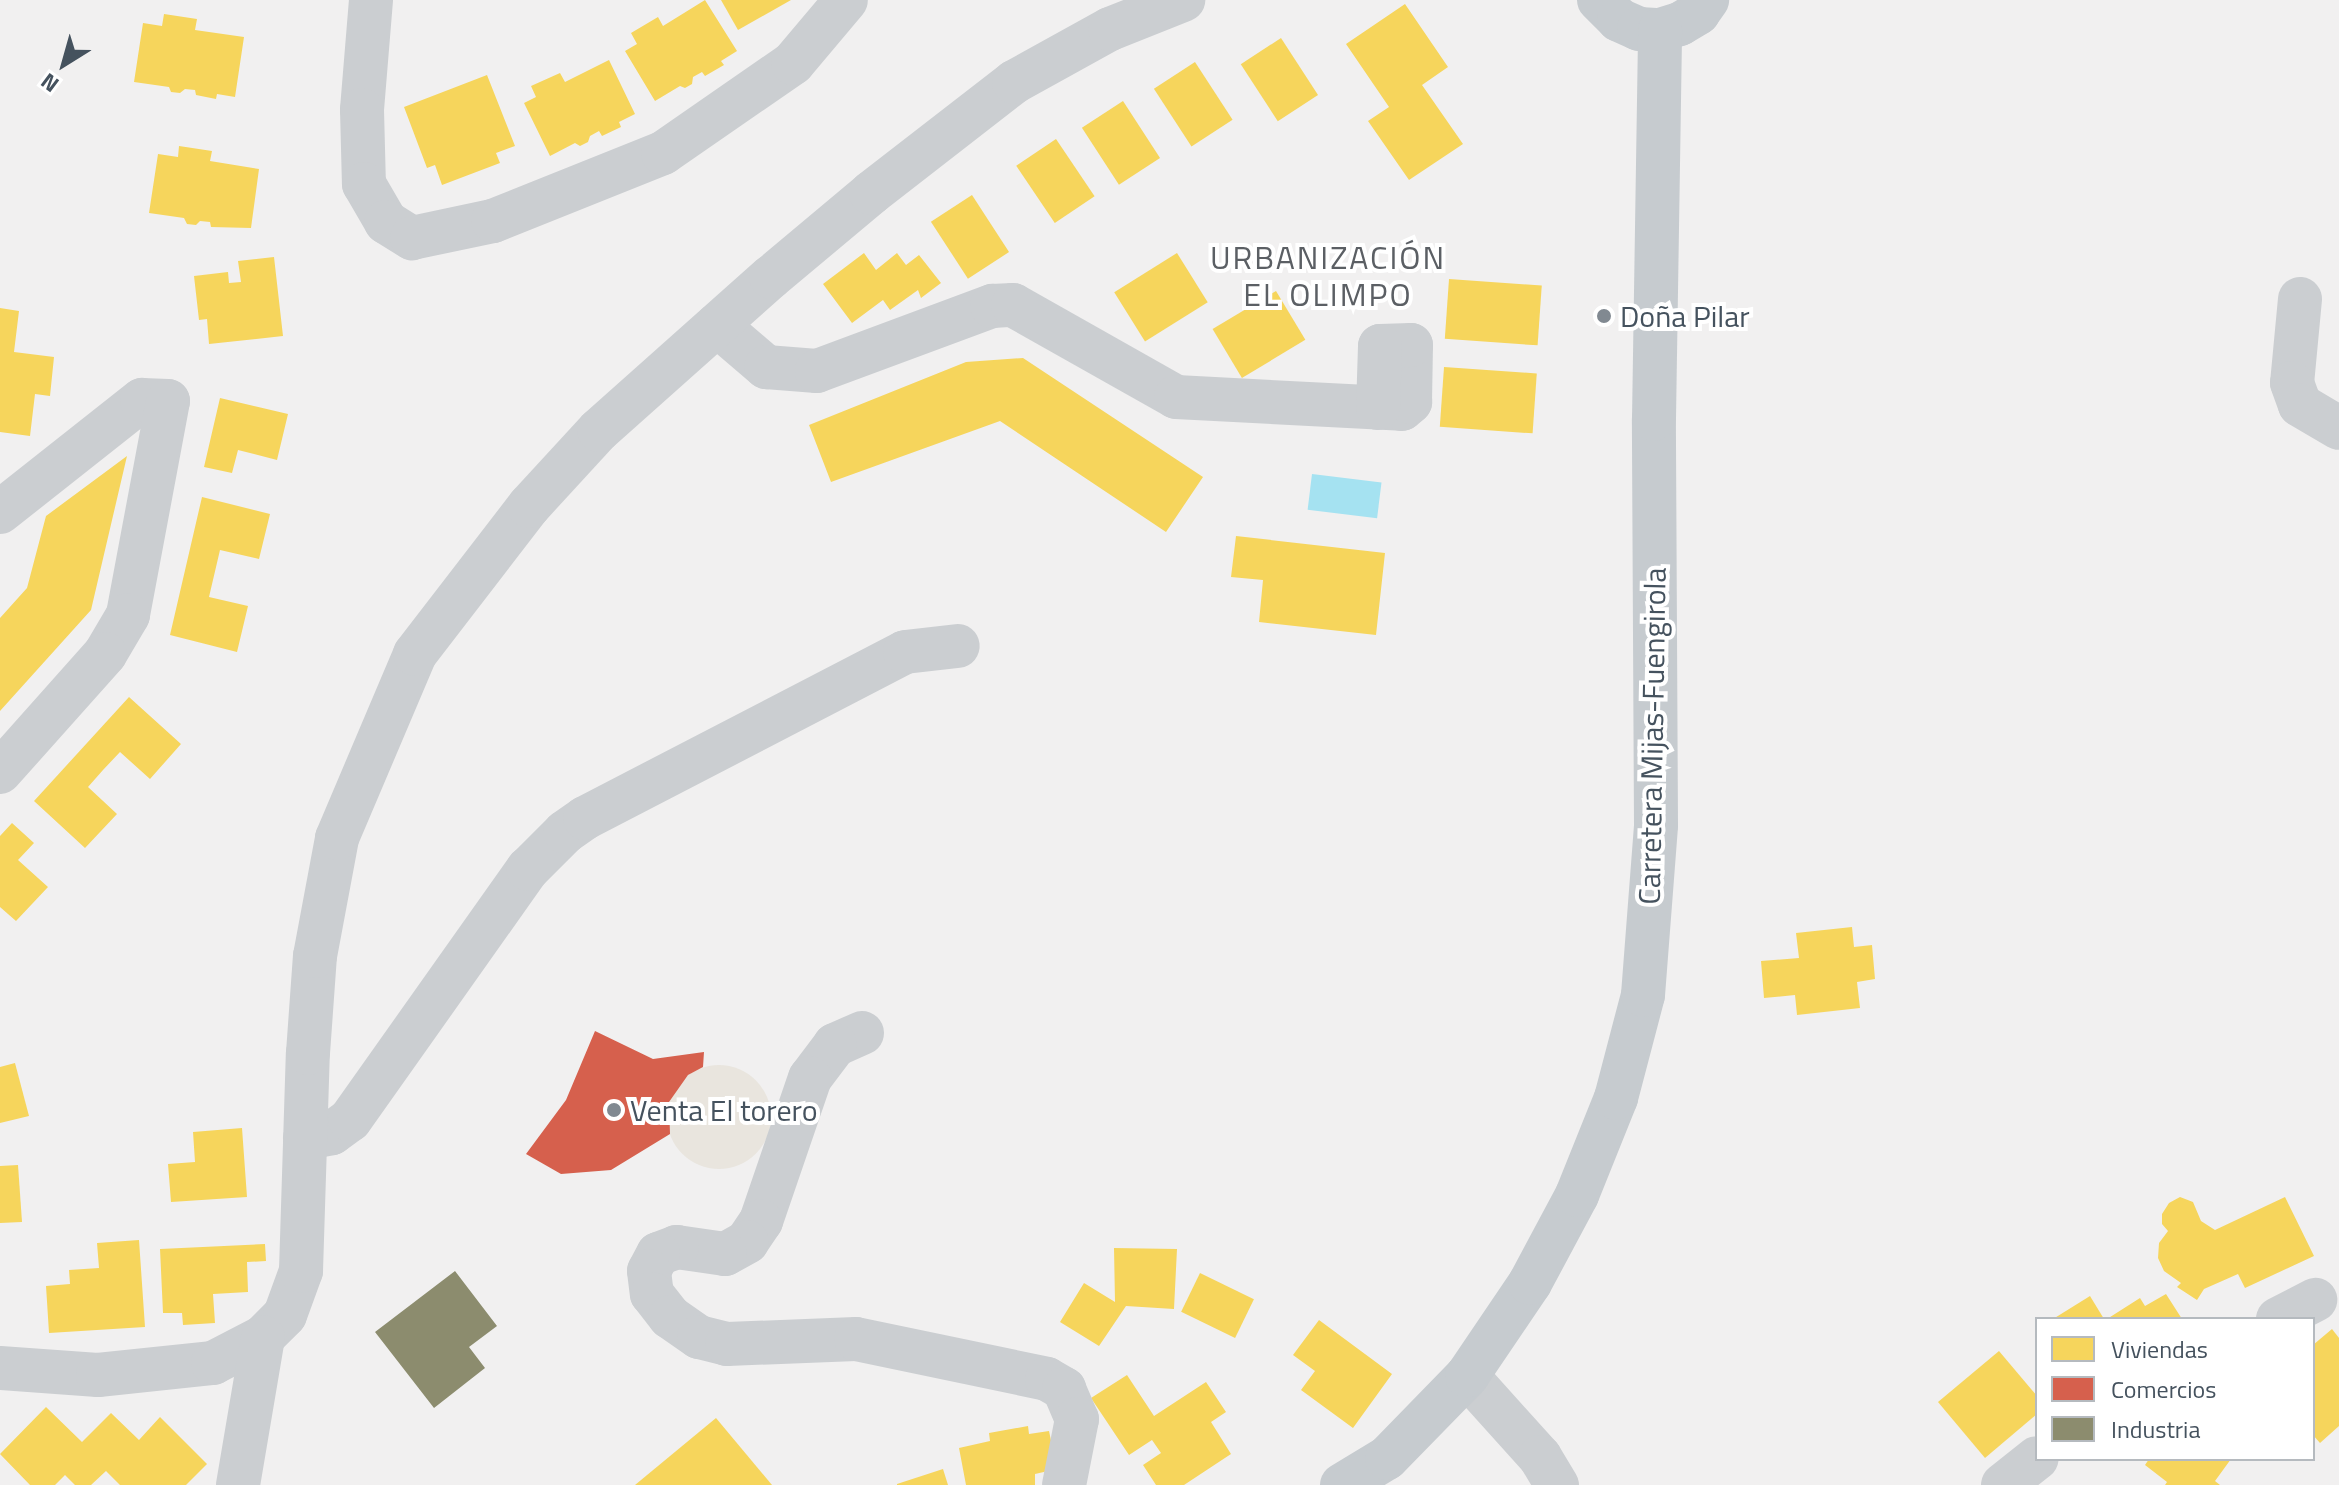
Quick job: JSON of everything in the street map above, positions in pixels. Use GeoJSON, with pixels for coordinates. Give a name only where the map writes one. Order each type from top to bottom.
{"type":"FeatureCollection","features":[{"type":"Feature","properties":{"kind":"main road"},"geometry":{"type":"LineString","coordinates":[[1599,0],[1619,20],[1639,29],[1660,30],[1680,24],[1698,13],[1707,0]]}},
{"type":"Feature","properties":{"kind":"main road","name":"Carretera Mijas-Fuengirola"},"geometry":{"type":"LineString","coordinates":[[1342,1485],[1387,1458],[1467,1376],[1530,1283],[1577,1195],[1616,1098],[1643,995],[1656,825],[1654,419],[1660,30]]}},
{"type":"Feature","properties":{"kind":"street"},"geometry":{"type":"LineString","coordinates":[[371,0],[362,110],[364,184],[386,222],[412,238],[493,221],[663,153],[793,63],[846,0]]}},
{"type":"Feature","properties":{"kind":"street"},"geometry":{"type":"LineString","coordinates":[[0,1368],[98,1375],[213,1363],[263,1337],[285,1315],[301,1271],[315,956],[337,838],[415,654],[529,506],[599,430],[871,193],[1014,82],[1110,29],[1183,0]]}},
{"type":"Feature","properties":{"kind":"street"},"geometry":{"type":"LineString","coordinates":[[2300,299],[2292,383],[2300,405],[2339,428]]}},
{"type":"Feature","properties":{"kind":"street"},"geometry":{"type":"LineString","coordinates":[[717,325],[766,367],[817,371],[992,306],[1013,305],[1176,397],[1378,408]]}},
{"type":"Feature","properties":{"kind":"street"},"geometry":{"type":"LineString","coordinates":[[0,512],[142,400],[168,401],[128,615],[105,654],[0,772]]}},
{"type":"Feature","properties":{"kind":"street"},"geometry":{"type":"LineString","coordinates":[[305,1138],[332,1133],[350,1120],[528,869],[565,832],[585,818],[905,652],[958,646]]}},
{"type":"Feature","properties":{"kind":"street"},"geometry":{"type":"LineString","coordinates":[[862,1033],[835,1045],[810,1078],[761,1221],[747,1242],[725,1254],[677,1247],[658,1254],[649,1271],[652,1294],[670,1317],[699,1337],[727,1344],[856,1339],[1047,1379],[1064,1389],[1077,1419],[1064,1485]]}},
{"type":"Feature","properties":{"kind":"street"},"geometry":{"type":"LineString","coordinates":[[238,1485],[263,1337]]}},
{"type":"Feature","properties":{"kind":"street"},"geometry":{"type":"LineString","coordinates":[[1467,1376],[1540,1457],[1557,1485]]}},
{"type":"Feature","properties":{"kind":"street"},"geometry":{"type":"LineString","coordinates":[[2003,1485],[2035,1460]]}},
{"type":"Feature","properties":{"kind":"sand"},"geometry":{"type":"Polygon","coordinates":[[[719,1065],[739,1069],[756,1080],[767,1097],[771,1117],[767,1137],[756,1154],[739,1165],[719,1169],[699,1165],[682,1154],[671,1137],[667,1117],[671,1097],[682,1080],[699,1069],[719,1065]]]}},
{"type":"Feature","properties":{"kind":"water"},"geometry":{"type":"Polygon","coordinates":[[[1312,474],[1381,483],[1377,518],[1308,510],[1312,474]]]}},
{"type":"Feature","properties":{"kind":"building: Viviendas"},"geometry":{"type":"Polygon","coordinates":[[[705,0],[737,51],[721,61],[724,65],[705,76],[702,72],[693,77],[692,84],[685,88],[680,86],[655,101],[625,51],[637,44],[631,33],[658,17],[663,26],[705,0]]]}},
{"type":"Feature","properties":{"kind":"building: Viviendas"},"geometry":{"type":"Polygon","coordinates":[[[721,0],[791,0],[738,30],[721,0]]]}},
{"type":"Feature","properties":{"kind":"building: Viviendas"},"geometry":{"type":"Polygon","coordinates":[[[1405,4],[1448,67],[1422,85],[1463,144],[1409,180],[1368,121],[1389,107],[1346,44],[1405,4]]]}},
{"type":"Feature","properties":{"kind":"building: Viviendas"},"geometry":{"type":"Polygon","coordinates":[[[164,14],[197,19],[195,30],[244,37],[235,97],[217,94],[216,99],[196,95],[195,90],[171,92],[169,87],[134,82],[143,23],[162,26],[164,14]]]}},
{"type":"Feature","properties":{"kind":"building: Viviendas"},"geometry":{"type":"Polygon","coordinates":[[[1281,38],[1318,95],[1278,121],[1241,64],[1281,38]]]}},
{"type":"Feature","properties":{"kind":"building: Viviendas"},"geometry":{"type":"Polygon","coordinates":[[[609,60],[635,114],[619,122],[621,127],[602,136],[599,131],[590,136],[588,142],[580,146],[575,143],[550,156],[524,103],[536,97],[531,86],[560,73],[565,82],[609,60]]]}},
{"type":"Feature","properties":{"kind":"building: Viviendas"},"geometry":{"type":"Polygon","coordinates":[[[1195,62],[1233,120],[1191,147],[1154,89],[1195,62]]]}},
{"type":"Feature","properties":{"kind":"building: Viviendas"},"geometry":{"type":"Polygon","coordinates":[[[487,75],[515,146],[496,153],[500,163],[442,185],[435,165],[427,168],[404,107],[487,75]]]}},
{"type":"Feature","properties":{"kind":"building: Viviendas"},"geometry":{"type":"Polygon","coordinates":[[[1123,101],[1160,158],[1119,185],[1082,128],[1123,101]]]}},
{"type":"Feature","properties":{"kind":"building: Viviendas"},"geometry":{"type":"Polygon","coordinates":[[[1056,139],[1095,196],[1055,223],[1016,166],[1056,139]]]}},
{"type":"Feature","properties":{"kind":"building: Viviendas"},"geometry":{"type":"Polygon","coordinates":[[[179,146],[212,151],[210,161],[259,169],[251,228],[211,227],[210,222],[200,221],[196,225],[187,224],[184,218],[149,213],[158,154],[178,157],[179,146]]]}},
{"type":"Feature","properties":{"kind":"building: Viviendas"},"geometry":{"type":"Polygon","coordinates":[[[972,195],[1009,252],[968,279],[931,222],[972,195]]]}},
{"type":"Feature","properties":{"kind":"building: Viviendas"},"geometry":{"type":"Polygon","coordinates":[[[864,253],[876,270],[897,253],[906,265],[919,255],[941,283],[921,298],[918,290],[890,310],[883,300],[852,323],[823,284],[864,253]]]}},
{"type":"Feature","properties":{"kind":"building: Viviendas"},"geometry":{"type":"Polygon","coordinates":[[[1177,253],[1208,302],[1145,341],[1114,292],[1177,253]]]}},
{"type":"Feature","properties":{"kind":"building: Viviendas"},"geometry":{"type":"Polygon","coordinates":[[[274,257],[283,336],[209,344],[207,319],[199,320],[194,276],[228,272],[229,283],[241,282],[238,261],[274,257]]]}},
{"type":"Feature","properties":{"kind":"building: Viviendas"},"geometry":{"type":"Polygon","coordinates":[[[1449,279],[1542,285],[1538,345],[1445,339],[1449,279]]]}},
{"type":"Feature","properties":{"kind":"building: Viviendas"},"geometry":{"type":"Polygon","coordinates":[[[1276,291],[1305,340],[1242,378],[1213,329],[1276,291]]]}},
{"type":"Feature","properties":{"kind":"building: Viviendas"},"geometry":{"type":"Polygon","coordinates":[[[0,308],[19,311],[14,352],[54,357],[50,396],[35,394],[30,436],[0,432],[0,308]]]}},
{"type":"Feature","properties":{"kind":"building: Viviendas"},"geometry":{"type":"Polygon","coordinates":[[[1023,358],[1203,477],[1166,532],[1000,421],[831,482],[809,425],[966,362],[1023,358]]]}},
{"type":"Feature","properties":{"kind":"building: Viviendas"},"geometry":{"type":"Polygon","coordinates":[[[1444,367],[1537,373],[1533,433],[1440,427],[1444,367]]]}},
{"type":"Feature","properties":{"kind":"building: Viviendas"},"geometry":{"type":"Polygon","coordinates":[[[220,398],[288,414],[277,460],[238,450],[232,473],[204,467],[220,398]]]}},
{"type":"Feature","properties":{"kind":"building: Viviendas"},"geometry":{"type":"Polygon","coordinates":[[[127,456],[91,610],[0,711],[0,618],[27,588],[46,516],[127,456]]]}},
{"type":"Feature","properties":{"kind":"building: Viviendas"},"geometry":{"type":"Polygon","coordinates":[[[202,497],[270,514],[259,559],[220,550],[209,597],[248,606],[237,652],[170,635],[202,497]]]}},
{"type":"Feature","properties":{"kind":"building: Viviendas"},"geometry":{"type":"Polygon","coordinates":[[[1236,536],[1385,553],[1376,635],[1259,622],[1263,580],[1231,577],[1236,536]]]}},
{"type":"Feature","properties":{"kind":"building: Viviendas"},"geometry":{"type":"Polygon","coordinates":[[[129,697],[181,744],[150,779],[120,752],[103,770],[88,787],[117,814],[85,848],[34,801],[129,697]]]}},
{"type":"Feature","properties":{"kind":"building: Viviendas"},"geometry":{"type":"Polygon","coordinates":[[[12,823],[34,843],[18,860],[48,887],[16,921],[0,907],[0,836],[12,823]]]}},
{"type":"Feature","properties":{"kind":"building: Viviendas"},"geometry":{"type":"Polygon","coordinates":[[[1852,927],[1854,947],[1872,945],[1875,979],[1857,982],[1860,1008],[1797,1015],[1795,995],[1764,998],[1761,961],[1799,958],[1796,933],[1852,927]]]}},
{"type":"Feature","properties":{"kind":"building: Viviendas"},"geometry":{"type":"Polygon","coordinates":[[[15,1063],[29,1116],[0,1123],[0,1067],[15,1063]]]}},
{"type":"Feature","properties":{"kind":"building: Viviendas"},"geometry":{"type":"Polygon","coordinates":[[[242,1128],[247,1197],[171,1202],[168,1164],[195,1162],[193,1132],[242,1128]]]}},
{"type":"Feature","properties":{"kind":"building: Viviendas"},"geometry":{"type":"Polygon","coordinates":[[[18,1165],[22,1222],[0,1223],[0,1166],[18,1165]]]}},
{"type":"Feature","properties":{"kind":"building: Viviendas"},"geometry":{"type":"Polygon","coordinates":[[[2180,1197],[2193,1202],[2201,1221],[2215,1230],[2285,1197],[2314,1256],[2245,1288],[2238,1274],[2204,1289],[2197,1300],[2177,1287],[2181,1283],[2164,1271],[2158,1258],[2159,1243],[2168,1231],[2162,1224],[2162,1214],[2169,1203],[2180,1197]]]}},
{"type":"Feature","properties":{"kind":"building: Viviendas"},"geometry":{"type":"Polygon","coordinates":[[[139,1240],[145,1327],[49,1333],[46,1286],[70,1284],[69,1270],[99,1268],[97,1243],[139,1240]]]}},
{"type":"Feature","properties":{"kind":"building: Viviendas"},"geometry":{"type":"Polygon","coordinates":[[[265,1244],[266,1261],[247,1262],[248,1292],[213,1294],[215,1323],[183,1325],[182,1313],[163,1313],[160,1249],[265,1244]]]}},
{"type":"Feature","properties":{"kind":"building: Viviendas"},"geometry":{"type":"Polygon","coordinates":[[[1114,1248],[1177,1249],[1174,1309],[1126,1306],[1099,1346],[1060,1322],[1084,1283],[1115,1302],[1114,1248]]]}},
{"type":"Feature","properties":{"kind":"building: Viviendas"},"geometry":{"type":"Polygon","coordinates":[[[1200,1273],[1254,1299],[1235,1338],[1181,1312],[1200,1273]]]}},
{"type":"Feature","properties":{"kind":"building: Viviendas"},"geometry":{"type":"Polygon","coordinates":[[[2166,1294],[2181,1317],[2110,1317],[2140,1298],[2145,1306],[2166,1294]]]}},
{"type":"Feature","properties":{"kind":"building: Viviendas"},"geometry":{"type":"Polygon","coordinates":[[[2090,1296],[2103,1317],[2056,1317],[2090,1296]]]}},
{"type":"Feature","properties":{"kind":"building: Viviendas"},"geometry":{"type":"Polygon","coordinates":[[[1319,1320],[1392,1374],[1353,1428],[1301,1390],[1315,1371],[1293,1355],[1319,1320]]]}},
{"type":"Feature","properties":{"kind":"building: Viviendas"},"geometry":{"type":"Polygon","coordinates":[[[2332,1329],[2339,1338],[2339,1426],[2320,1443],[2315,1437],[2315,1343],[2332,1329]]]}},
{"type":"Feature","properties":{"kind":"building: Viviendas"},"geometry":{"type":"Polygon","coordinates":[[[1999,1351],[2035,1394],[2035,1416],[1985,1458],[1938,1402],[1999,1351]]]}},
{"type":"Feature","properties":{"kind":"building: Viviendas"},"geometry":{"type":"Polygon","coordinates":[[[1127,1375],[1154,1416],[1206,1382],[1226,1412],[1211,1422],[1231,1454],[1184,1485],[1156,1485],[1143,1465],[1161,1453],[1152,1440],[1129,1455],[1091,1398],[1127,1375]]]}},
{"type":"Feature","properties":{"kind":"building: Viviendas"},"geometry":{"type":"Polygon","coordinates":[[[46,1407],[82,1442],[111,1413],[139,1440],[160,1417],[207,1464],[186,1485],[120,1485],[106,1471],[91,1485],[75,1485],[65,1475],[55,1485],[30,1485],[0,1454],[46,1407]]]}},
{"type":"Feature","properties":{"kind":"building: Viviendas"},"geometry":{"type":"Polygon","coordinates":[[[716,1418],[772,1485],[635,1485],[716,1418]]]}},
{"type":"Feature","properties":{"kind":"building: Viviendas"},"geometry":{"type":"Polygon","coordinates":[[[1028,1426],[1029,1434],[1049,1431],[1057,1469],[1035,1474],[1035,1485],[966,1485],[959,1448],[990,1441],[989,1433],[1028,1426]]]}},
{"type":"Feature","properties":{"kind":"building: Viviendas"},"geometry":{"type":"Polygon","coordinates":[[[2148,1461],[2230,1461],[2215,1481],[2220,1485],[2165,1485],[2167,1482],[2145,1465],[2148,1461]]]}},
{"type":"Feature","properties":{"kind":"building: Viviendas"},"geometry":{"type":"Polygon","coordinates":[[[943,1469],[948,1485],[897,1485],[897,1484],[943,1469]]]}},
{"type":"Feature","properties":{"kind":"building: Comercios","name":"Venta El torero"},"geometry":{"type":"Polygon","coordinates":[[[595,1031],[653,1059],[704,1052],[703,1067],[688,1075],[669,1102],[670,1134],[611,1170],[561,1174],[526,1154],[566,1100],[595,1031]]]}},
{"type":"Feature","properties":{"kind":"building: Industria"},"geometry":{"type":"Polygon","coordinates":[[[455,1271],[497,1326],[469,1347],[485,1368],[434,1408],[375,1332],[455,1271]]]}},
{"type":"Feature","properties":{"kind":"place","name":"Doña Pilar"},"geometry":{"type":"Point","coordinates":[1604,316]}},
{"type":"Feature","properties":{"kind":"place","name":"Venta El torero"},"geometry":{"type":"Point","coordinates":[614,1110]}},
{"type":"Feature","properties":{"kind":"district","name":"URBANIZACIÓN EL OLIMPO"},"geometry":{"type":"Point","coordinates":[1328,276]}}]}
